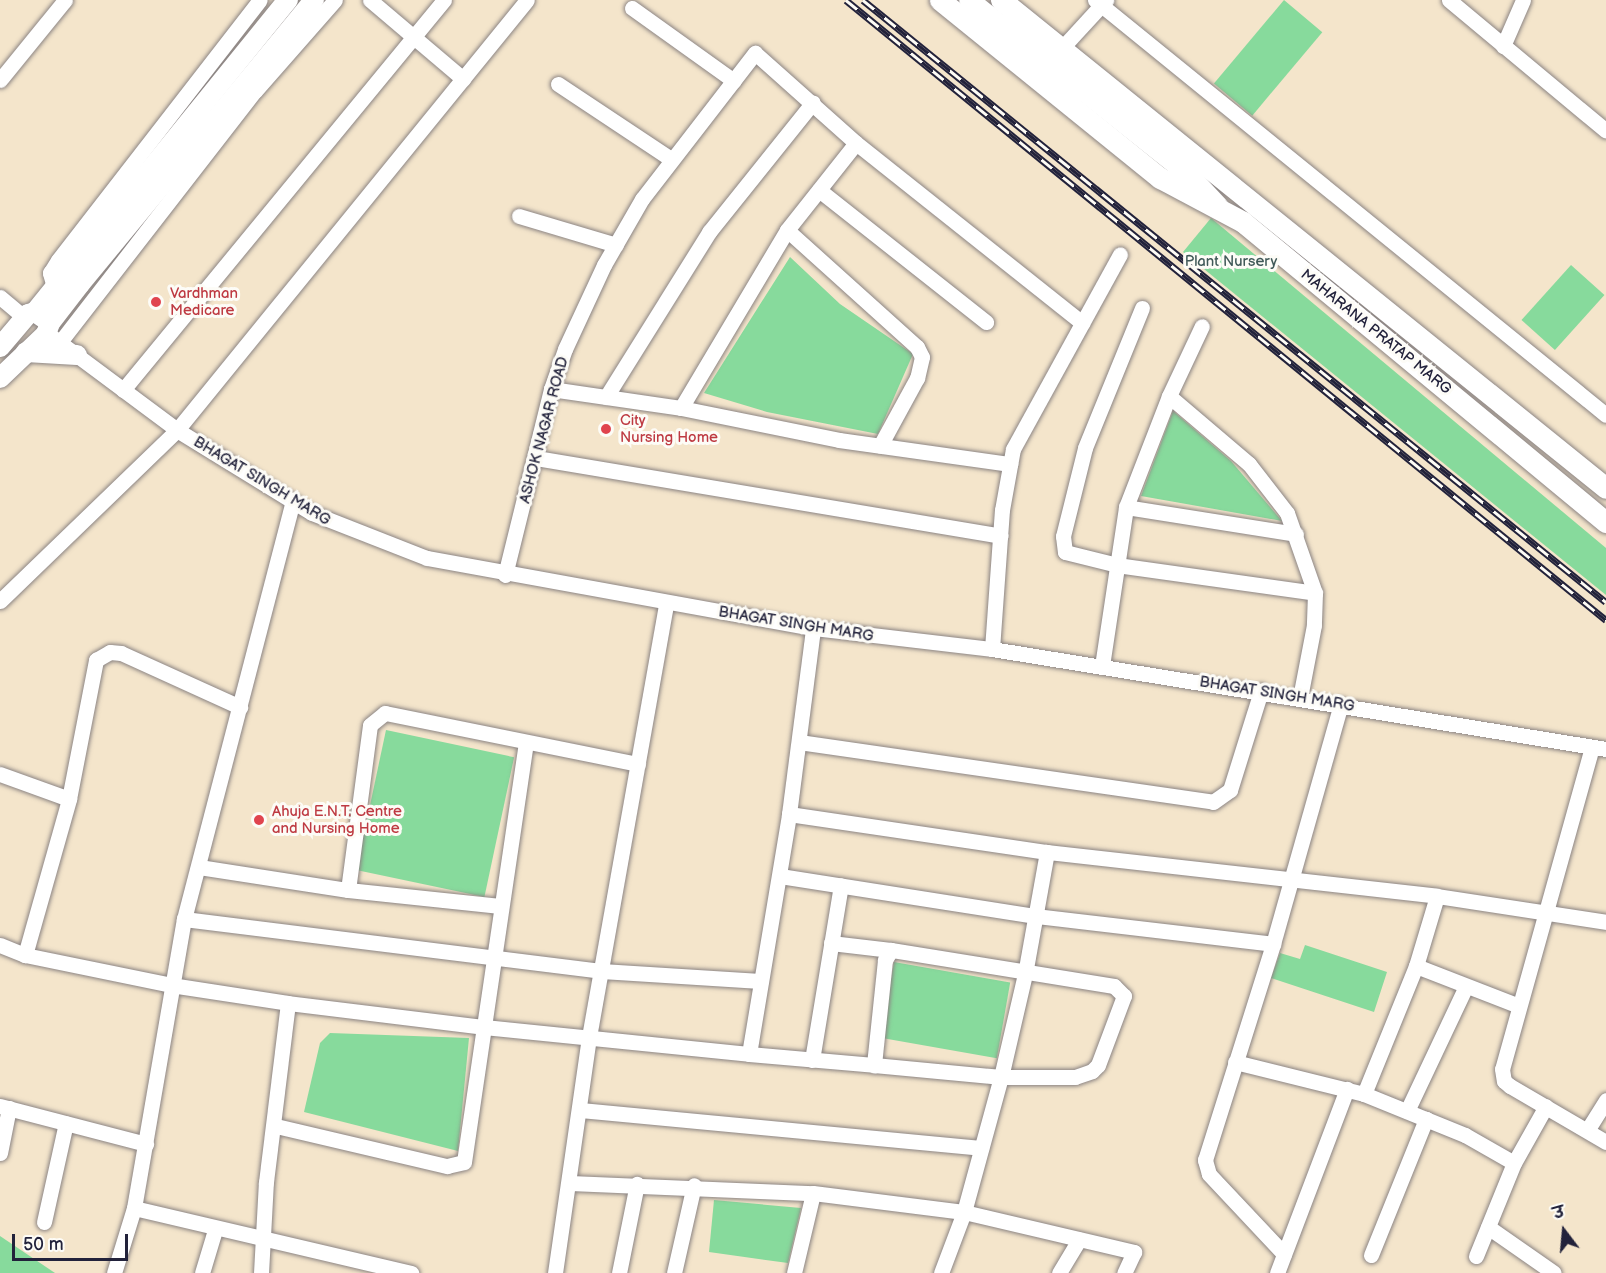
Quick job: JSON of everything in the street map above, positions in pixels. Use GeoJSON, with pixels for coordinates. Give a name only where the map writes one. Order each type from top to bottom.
{"type":"FeatureCollection","features":[{"type":"Feature","properties":{"kind":"main road","name":"MAHARANA PRATAP MARG"},"geometry":{"type":"LineString","coordinates":[[939,0],[1160,178],[1177,190],[1218,206],[1462,402],[1606,522]]}},
{"type":"Feature","properties":{"kind":"main road","name":"MAHARANA PRATAP MARG"},"geometry":{"type":"LineString","coordinates":[[1001,0],[1606,488]]}},
{"type":"Feature","properties":{"kind":"main road"},"geometry":{"type":"LineString","coordinates":[[1462,402],[1476,384]]}},
{"type":"Feature","properties":{"kind":"street"},"geometry":{"type":"LineString","coordinates":[[2,73],[65,0]]}},
{"type":"Feature","properties":{"kind":"street"},"geometry":{"type":"LineString","coordinates":[[66,281],[50,273],[58,260],[260,0]]}},
{"type":"Feature","properties":{"kind":"street"},"geometry":{"type":"LineString","coordinates":[[0,378],[26,352],[66,281],[288,0]]}},
{"type":"Feature","properties":{"kind":"street"},"geometry":{"type":"LineString","coordinates":[[66,281],[314,0]]}},
{"type":"Feature","properties":{"kind":"street"},"geometry":{"type":"LineString","coordinates":[[0,347],[20,328],[43,325],[335,0]]}},
{"type":"Feature","properties":{"kind":"street"},"geometry":{"type":"LineString","coordinates":[[370,0],[463,79]]}},
{"type":"Feature","properties":{"kind":"street"},"geometry":{"type":"LineString","coordinates":[[123,390],[444,0]]}},
{"type":"Feature","properties":{"kind":"street"},"geometry":{"type":"LineString","coordinates":[[0,601],[177,430],[527,0]]}},
{"type":"Feature","properties":{"kind":"street"},"geometry":{"type":"LineString","coordinates":[[969,0],[1188,174],[1218,206]]}},
{"type":"Feature","properties":{"kind":"street"},"geometry":{"type":"LineString","coordinates":[[1449,0],[1606,131]]}},
{"type":"Feature","properties":{"kind":"street"},"geometry":{"type":"LineString","coordinates":[[1503,46],[1523,0]]}},
{"type":"Feature","properties":{"kind":"street"},"geometry":{"type":"LineString","coordinates":[[1061,49],[1100,2],[1606,415]]}},
{"type":"Feature","properties":{"kind":"street"},"geometry":{"type":"LineString","coordinates":[[632,8],[734,81]]}},
{"type":"Feature","properties":{"kind":"street","name":"ASHOK NAGAR ROAD"},"geometry":{"type":"LineString","coordinates":[[505,575],[552,389],[565,349],[616,245],[671,159],[754,53],[813,102]]}},
{"type":"Feature","properties":{"kind":"street"},"geometry":{"type":"LineString","coordinates":[[558,84],[671,159]]}},
{"type":"Feature","properties":{"kind":"street"},"geometry":{"type":"LineString","coordinates":[[606,397],[709,232],[813,102],[856,143],[1083,323]]}},
{"type":"Feature","properties":{"kind":"street"},"geometry":{"type":"LineString","coordinates":[[681,408],[787,230],[856,143]]}},
{"type":"Feature","properties":{"kind":"street"},"geometry":{"type":"LineString","coordinates":[[819,190],[986,322]]}},
{"type":"Feature","properties":{"kind":"street"},"geometry":{"type":"LineString","coordinates":[[519,216],[616,245]]}},
{"type":"Feature","properties":{"kind":"street"},"geometry":{"type":"LineString","coordinates":[[787,230],[917,347],[922,357],[917,378],[880,446]]}},
{"type":"Feature","properties":{"kind":"street"},"geometry":{"type":"LineString","coordinates":[[992,649],[1000,536],[1010,464],[1026,420],[1083,323],[1120,254]]}},
{"type":"Feature","properties":{"kind":"street","name":"BHAGAT SINGH MARG"},"geometry":{"type":"LineString","coordinates":[[0,297],[43,325],[77,355],[177,430],[293,501],[340,526],[388,546],[505,575],[813,628],[992,649],[1341,704],[1455,727],[1599,748]]}},
{"type":"Feature","properties":{"kind":"street"},"geometry":{"type":"LineString","coordinates":[[1142,308],[1088,439],[1063,536],[1065,552],[1072,556],[1117,565],[1315,593]]}},
{"type":"Feature","properties":{"kind":"street"},"geometry":{"type":"LineString","coordinates":[[1101,666],[1125,507],[1168,396],[1202,326]]}},
{"type":"Feature","properties":{"kind":"street"},"geometry":{"type":"LineString","coordinates":[[26,352],[77,355]]}},
{"type":"Feature","properties":{"kind":"street"},"geometry":{"type":"LineString","coordinates":[[552,389],[681,408],[880,446],[1010,464]]}},
{"type":"Feature","properties":{"kind":"street"},"geometry":{"type":"LineString","coordinates":[[1168,396],[1249,464],[1277,497],[1296,534],[1315,593],[1314,625],[1300,698]]}},
{"type":"Feature","properties":{"kind":"street"},"geometry":{"type":"LineString","coordinates":[[536,458],[1000,536]]}},
{"type":"Feature","properties":{"kind":"street"},"geometry":{"type":"LineString","coordinates":[[114,1273],[134,1208],[184,919],[293,501]]}},
{"type":"Feature","properties":{"kind":"street"},"geometry":{"type":"LineString","coordinates":[[1125,507],[1296,534]]}},
{"type":"Feature","properties":{"kind":"street"},"geometry":{"type":"LineString","coordinates":[[555,1273],[570,1183],[589,1037],[666,603]]}},
{"type":"Feature","properties":{"kind":"street"},"geometry":{"type":"LineString","coordinates":[[749,1054],[780,876],[813,628]]}},
{"type":"Feature","properties":{"kind":"street"},"geometry":{"type":"LineString","coordinates":[[25,955],[69,799],[96,660],[101,655],[121,653],[240,706]]}},
{"type":"Feature","properties":{"kind":"street"},"geometry":{"type":"LineString","coordinates":[[799,742],[1214,802],[1230,790],[1261,691]]}},
{"type":"Feature","properties":{"kind":"street"},"geometry":{"type":"LineString","coordinates":[[1284,1254],[1209,1174],[1205,1160],[1273,944],[1341,704]]}},
{"type":"Feature","properties":{"kind":"street"},"geometry":{"type":"LineString","coordinates":[[348,890],[370,725],[376,717],[393,712],[526,744],[638,764]]}},
{"type":"Feature","properties":{"kind":"street"},"geometry":{"type":"LineString","coordinates":[[276,1126],[447,1166],[464,1162],[500,906],[526,744]]}},
{"type":"Feature","properties":{"kind":"street"},"geometry":{"type":"LineString","coordinates":[[1599,748],[1545,912],[1519,1006],[1503,1076],[1510,1086],[1588,1129],[1606,1142]]}},
{"type":"Feature","properties":{"kind":"street"},"geometry":{"type":"LineString","coordinates":[[0,774],[69,799]]}},
{"type":"Feature","properties":{"kind":"street"},"geometry":{"type":"LineString","coordinates":[[789,814],[1047,852],[1437,896],[1606,922]]}},
{"type":"Feature","properties":{"kind":"street"},"geometry":{"type":"LineString","coordinates":[[941,1273],[964,1212],[1001,1077],[1026,974],[1047,852]]}},
{"type":"Feature","properties":{"kind":"street"},"geometry":{"type":"LineString","coordinates":[[199,867],[348,890],[500,906]]}},
{"type":"Feature","properties":{"kind":"street"},"geometry":{"type":"LineString","coordinates":[[780,876],[1036,916],[1273,944]]}},
{"type":"Feature","properties":{"kind":"street"},"geometry":{"type":"LineString","coordinates":[[812,1060],[841,885]]}},
{"type":"Feature","properties":{"kind":"street"},"geometry":{"type":"LineString","coordinates":[[1364,1094],[1416,966],[1437,896]]}},
{"type":"Feature","properties":{"kind":"street"},"geometry":{"type":"LineString","coordinates":[[184,919],[601,971],[761,981]]}},
{"type":"Feature","properties":{"kind":"street"},"geometry":{"type":"LineString","coordinates":[[0,945],[25,955],[171,985],[288,1003],[484,1027],[1001,1077],[1075,1077],[1092,1071],[1098,1065],[1125,1002],[1120,989],[1114,986],[1026,974],[909,950],[831,943]]}},
{"type":"Feature","properties":{"kind":"street"},"geometry":{"type":"LineString","coordinates":[[874,1065],[885,960],[891,950]]}},
{"type":"Feature","properties":{"kind":"street"},"geometry":{"type":"LineString","coordinates":[[1416,966],[1519,1006]]}},
{"type":"Feature","properties":{"kind":"street"},"geometry":{"type":"LineString","coordinates":[[1407,1110],[1466,986]]}},
{"type":"Feature","properties":{"kind":"street"},"geometry":{"type":"LineString","coordinates":[[261,1273],[261,1239],[276,1126],[288,1003]]}},
{"type":"Feature","properties":{"kind":"street"},"geometry":{"type":"LineString","coordinates":[[1235,1062],[1364,1094],[1407,1110],[1514,1163]]}},
{"type":"Feature","properties":{"kind":"street"},"geometry":{"type":"LineString","coordinates":[[1277,1273],[1347,1089]]}},
{"type":"Feature","properties":{"kind":"street"},"geometry":{"type":"LineString","coordinates":[[1588,1129],[1606,1100]]}},
{"type":"Feature","properties":{"kind":"street"},"geometry":{"type":"LineString","coordinates":[[1476,1256],[1514,1163],[1546,1106]]}},
{"type":"Feature","properties":{"kind":"street"},"geometry":{"type":"LineString","coordinates":[[0,1153],[4,1107],[146,1144]]}},
{"type":"Feature","properties":{"kind":"street"},"geometry":{"type":"LineString","coordinates":[[580,1110],[981,1149]]}},
{"type":"Feature","properties":{"kind":"street"},"geometry":{"type":"LineString","coordinates":[[1371,1255],[1426,1119]]}},
{"type":"Feature","properties":{"kind":"street"},"geometry":{"type":"LineString","coordinates":[[44,1222],[66,1123]]}},
{"type":"Feature","properties":{"kind":"street"},"geometry":{"type":"LineString","coordinates":[[570,1183],[694,1185],[813,1193],[964,1212],[1134,1252],[1124,1273]]}},
{"type":"Feature","properties":{"kind":"street"},"geometry":{"type":"LineString","coordinates":[[619,1273],[638,1184]]}},
{"type":"Feature","properties":{"kind":"street"},"geometry":{"type":"LineString","coordinates":[[674,1273],[694,1185]]}},
{"type":"Feature","properties":{"kind":"street"},"geometry":{"type":"LineString","coordinates":[[795,1273],[813,1193]]}},
{"type":"Feature","properties":{"kind":"street"},"geometry":{"type":"LineString","coordinates":[[134,1208],[215,1230],[411,1273]]}},
{"type":"Feature","properties":{"kind":"street"},"geometry":{"type":"LineString","coordinates":[[1488,1227],[1554,1273]]}},
{"type":"Feature","properties":{"kind":"street"},"geometry":{"type":"LineString","coordinates":[[202,1273],[215,1230]]}},
{"type":"Feature","properties":{"kind":"street"},"geometry":{"type":"LineString","coordinates":[[1059,1273],[1079,1240]]}},
{"type":"Feature","properties":{"kind":"green space"},"geometry":{"type":"Polygon","coordinates":[[[1284,0],[1322,32],[1252,116],[1214,83],[1284,0]]]}},
{"type":"Feature","properties":{"kind":"green space","name":"Plant Nursery"},"geometry":{"type":"Polygon","coordinates":[[[1211,218],[1606,548],[1606,595],[1183,252],[1211,218]]]}},
{"type":"Feature","properties":{"kind":"green space"},"geometry":{"type":"Polygon","coordinates":[[[790,257],[840,304],[913,354],[878,434],[767,412],[704,393],[790,257]]]}},
{"type":"Feature","properties":{"kind":"green space"},"geometry":{"type":"Polygon","coordinates":[[[1571,265],[1604,295],[1555,350],[1521,320],[1571,265]]]}},
{"type":"Feature","properties":{"kind":"green space"},"geometry":{"type":"Polygon","coordinates":[[[1173,411],[1231,461],[1282,521],[1141,496],[1173,411]]]}},
{"type":"Feature","properties":{"kind":"green space"},"geometry":{"type":"Polygon","coordinates":[[[386,730],[514,757],[484,897],[356,870],[386,730]]]}},
{"type":"Feature","properties":{"kind":"green space"},"geometry":{"type":"Polygon","coordinates":[[[1305,945],[1387,972],[1374,1012],[1271,978],[1280,953],[1300,959],[1305,945]]]}},
{"type":"Feature","properties":{"kind":"green space"},"geometry":{"type":"Polygon","coordinates":[[[894,962],[1010,982],[997,1058],[881,1038],[894,962]]]}},
{"type":"Feature","properties":{"kind":"green space"},"geometry":{"type":"Polygon","coordinates":[[[330,1033],[469,1038],[458,1151],[304,1112],[320,1043],[330,1033]]]}},
{"type":"Feature","properties":{"kind":"green space"},"geometry":{"type":"Polygon","coordinates":[[[714,1200],[801,1208],[788,1263],[709,1252],[714,1200]]]}},
{"type":"Feature","properties":{"kind":"green space"},"geometry":{"type":"Polygon","coordinates":[[[0,1236],[55,1273],[0,1273],[0,1236]]]}},
{"type":"Feature","properties":{"kind":"railway"},"geometry":{"type":"LineString","coordinates":[[846,0],[1606,620]]}},
{"type":"Feature","properties":{"kind":"railway"},"geometry":{"type":"LineString","coordinates":[[863,0],[1606,602]]}},
{"type":"Feature","properties":{"kind":"place","name":"Vardhman Medicare"},"geometry":{"type":"Point","coordinates":[156,302]}},
{"type":"Feature","properties":{"kind":"place","name":"City Nursing Home"},"geometry":{"type":"Point","coordinates":[606,429]}},
{"type":"Feature","properties":{"kind":"place","name":"Ahuja E.N.T. Centre and Nursing Home"},"geometry":{"type":"Point","coordinates":[259,820]}}]}
